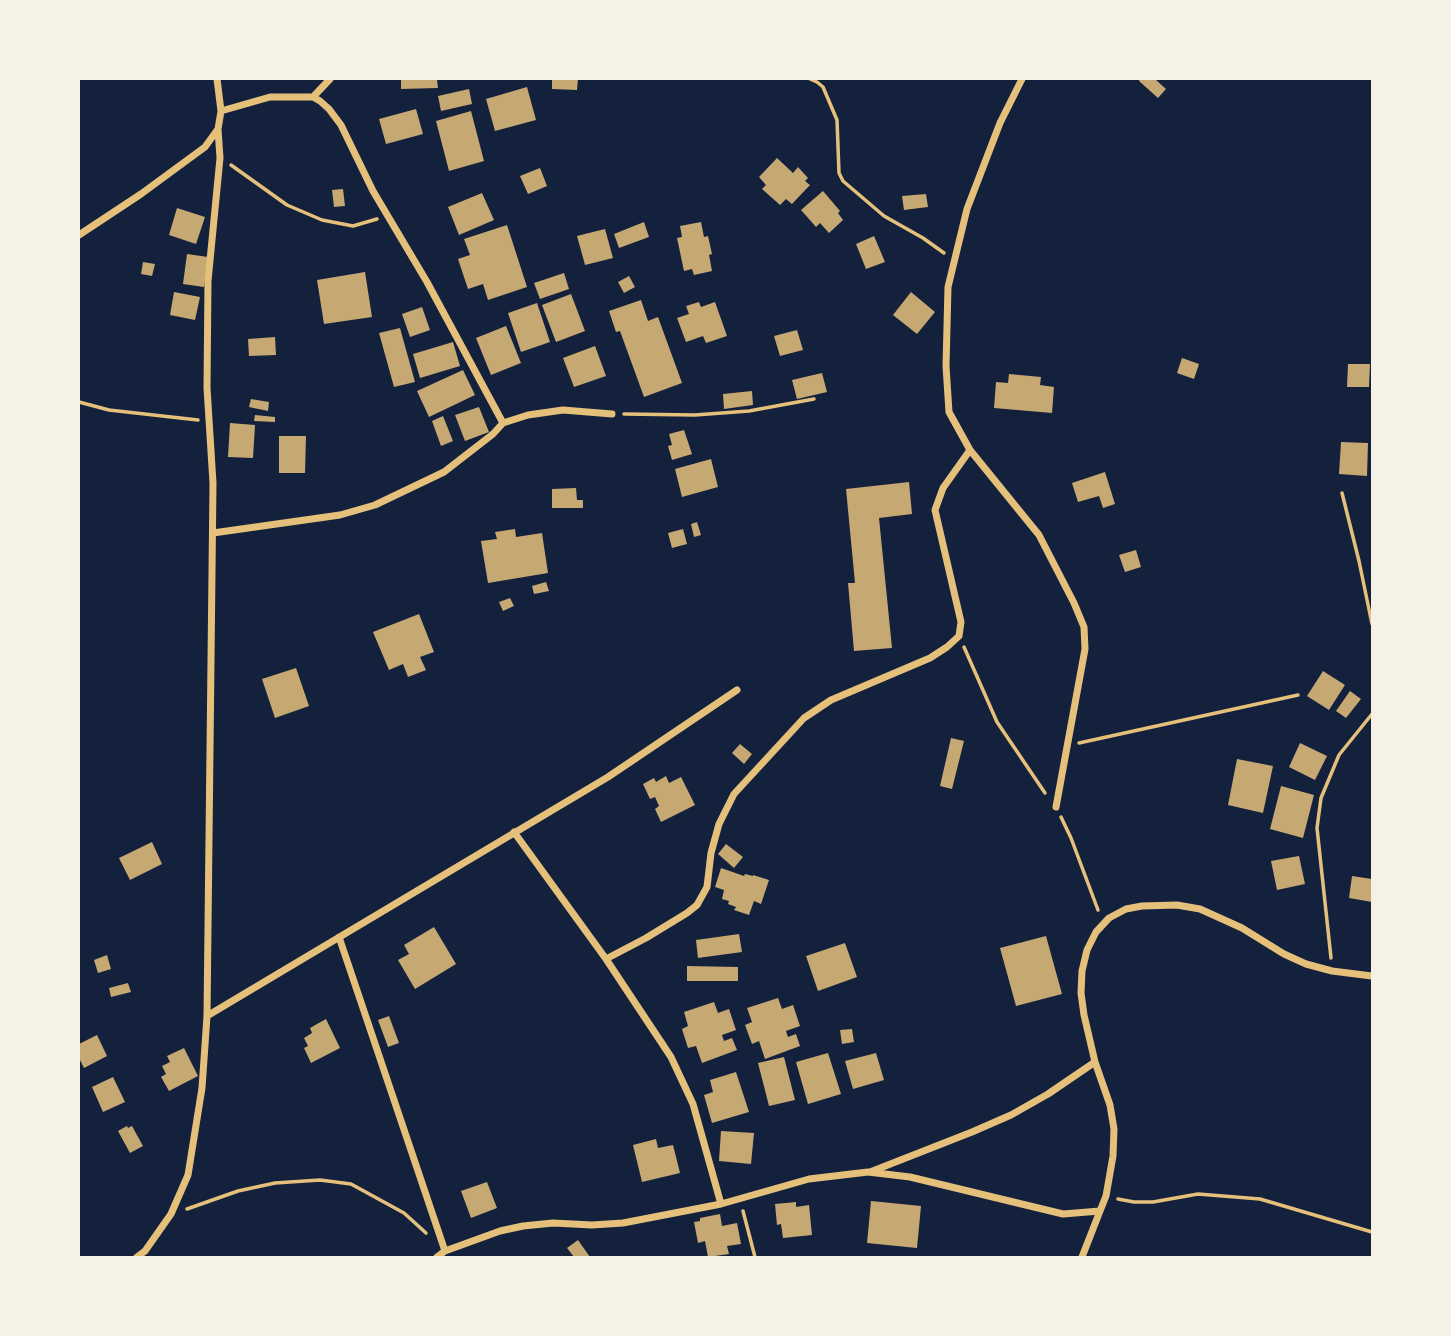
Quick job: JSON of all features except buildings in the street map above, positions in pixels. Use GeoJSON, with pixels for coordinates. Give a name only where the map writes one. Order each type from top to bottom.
{"type":"FeatureCollection","features":[{"type":"Feature","properties":{"kind":"street"},"geometry":{"type":"LineString","coordinates":[[137,1257],[145,1251],[171,1214],[188,1175],[202,1088],[207,1016],[213,533],[213,482],[207,388],[208,281],[220,158],[218,129],[221,111],[217,79]]}},
{"type":"Feature","properties":{"kind":"street"},"geometry":{"type":"LineString","coordinates":[[313,97],[330,79]]}},
{"type":"Feature","properties":{"kind":"street"},"geometry":{"type":"LineString","coordinates":[[1022,79],[1000,123],[967,209],[948,287],[946,366],[949,412],[970,450],[1039,535],[1084,627],[1085,649],[1056,807]]}},
{"type":"Feature","properties":{"kind":"street"},"geometry":{"type":"LineString","coordinates":[[221,111],[270,97],[313,97],[329,109],[341,125],[373,191],[427,282],[503,423]]}},
{"type":"Feature","properties":{"kind":"street"},"geometry":{"type":"LineString","coordinates":[[79,235],[205,147],[218,129]]}},
{"type":"Feature","properties":{"kind":"street"},"geometry":{"type":"LineString","coordinates":[[213,533],[340,515],[376,505],[444,472],[492,435],[503,423],[528,415],[563,410],[611,414]]}},
{"type":"Feature","properties":{"kind":"street"},"geometry":{"type":"LineString","coordinates":[[606,960],[697,905],[707,887],[711,853],[719,824],[734,794],[804,718],[831,699],[930,657],[959,636],[961,622],[935,510],[943,488],[970,450]]}},
{"type":"Feature","properties":{"kind":"street"},"geometry":{"type":"LineString","coordinates":[[207,1016],[608,777],[737,690]]}},
{"type":"Feature","properties":{"kind":"street"},"geometry":{"type":"LineString","coordinates":[[514,832],[606,960],[671,1057],[693,1104],[721,1204]]}},
{"type":"Feature","properties":{"kind":"street"},"geometry":{"type":"LineString","coordinates":[[1082,1257],[1106,1196],[1113,1156],[1114,1129],[1110,1105],[1095,1062],[1081,993],[1087,950],[1096,932],[1109,918],[1126,909],[1142,905],[1177,905],[1200,909],[1242,928],[1306,964],[1332,971],[1372,976]]}},
{"type":"Feature","properties":{"kind":"street"},"geometry":{"type":"LineString","coordinates":[[340,937],[445,1251]]}},
{"type":"Feature","properties":{"kind":"street"},"geometry":{"type":"LineString","coordinates":[[868,1172],[1011,1115],[1095,1062]]}},
{"type":"Feature","properties":{"kind":"street"},"geometry":{"type":"LineString","coordinates":[[437,1257],[445,1251],[500,1231],[523,1226],[623,1223],[721,1204],[809,1179],[868,1172],[910,1177],[1063,1214],[1100,1211]]}},
{"type":"Feature","properties":{"kind":"path"},"geometry":{"type":"LineString","coordinates":[[810,79],[823,87],[837,120],[839,173],[843,181],[884,216],[955,260]]}},
{"type":"Feature","properties":{"kind":"path"},"geometry":{"type":"LineString","coordinates":[[220,158],[287,205],[322,220],[353,226],[388,216]]}},
{"type":"Feature","properties":{"kind":"path"},"geometry":{"type":"LineString","coordinates":[[611,414],[695,415],[749,411],[814,398]]}},
{"type":"Feature","properties":{"kind":"path"},"geometry":{"type":"LineString","coordinates":[[79,402],[109,410],[209,421]]}},
{"type":"Feature","properties":{"kind":"path"},"geometry":{"type":"LineString","coordinates":[[1342,493],[1372,624]]}},
{"type":"Feature","properties":{"kind":"path"},"geometry":{"type":"LineString","coordinates":[[959,636],[997,722],[1056,807],[1071,838],[1103,924]]}},
{"type":"Feature","properties":{"kind":"path"},"geometry":{"type":"LineString","coordinates":[[1066,746],[1298,695]]}},
{"type":"Feature","properties":{"kind":"path"},"geometry":{"type":"LineString","coordinates":[[1332,971],[1317,828],[1321,798],[1339,755],[1372,714]]}},
{"type":"Feature","properties":{"kind":"path"},"geometry":{"type":"LineString","coordinates":[[171,1214],[238,1191],[275,1183],[320,1180],[351,1184],[404,1213],[445,1251]]}},
{"type":"Feature","properties":{"kind":"path"},"geometry":{"type":"LineString","coordinates":[[1106,1196],[1134,1202],[1153,1202],[1198,1194],[1261,1199],[1372,1231]]}},
{"type":"Feature","properties":{"kind":"path"},"geometry":{"type":"LineString","coordinates":[[740,1199],[755,1257]]}}]}
